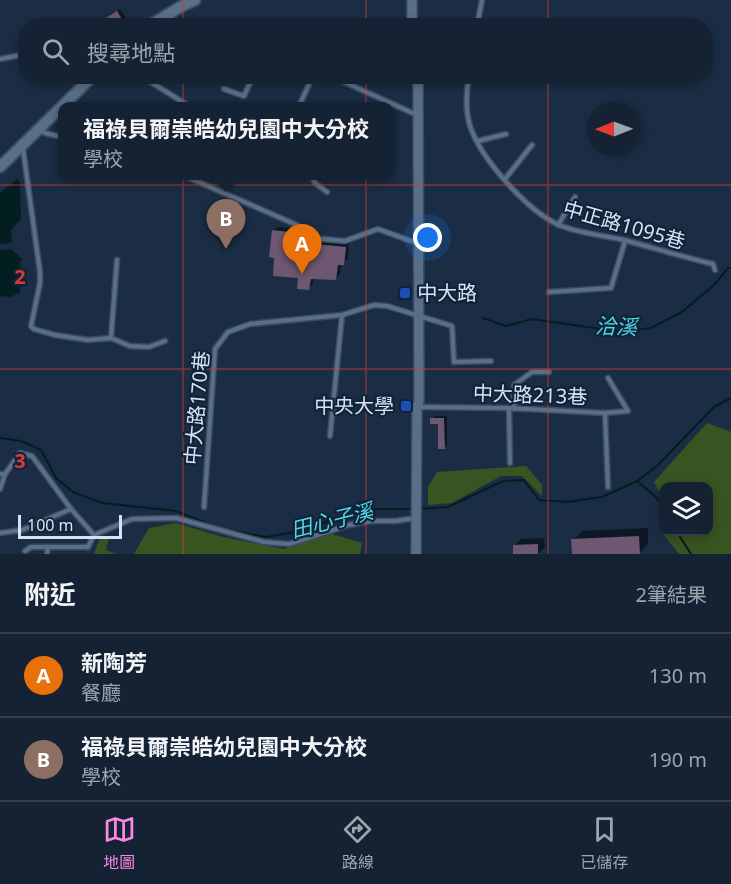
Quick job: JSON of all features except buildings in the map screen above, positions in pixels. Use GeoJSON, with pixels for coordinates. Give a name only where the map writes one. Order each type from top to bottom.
{"type":"FeatureCollection","features":[{"type":"Feature","properties":{"kind":"main road"},"geometry":{"type":"LineString","coordinates":[[162,17],[179,3],[195,0]]}},
{"type":"Feature","properties":{"kind":"main road"},"geometry":{"type":"LineString","coordinates":[[66,102],[85,84]]}},
{"type":"Feature","properties":{"kind":"main road"},"geometry":{"type":"LineString","coordinates":[[0,167],[58,110]]}},
{"type":"Feature","properties":{"kind":"street"},"geometry":{"type":"LineString","coordinates":[[412,0],[412,18]]}},
{"type":"Feature","properties":{"kind":"street"},"geometry":{"type":"LineString","coordinates":[[418,0],[418,18]]}},
{"type":"Feature","properties":{"kind":"street"},"geometry":{"type":"LineString","coordinates":[[413,84],[417,315],[416,554]]}},
{"type":"Feature","properties":{"kind":"street"},"geometry":{"type":"LineString","coordinates":[[415,115],[417,84]]}},
{"type":"Feature","properties":{"kind":"lane"},"geometry":{"type":"LineString","coordinates":[[479,18],[483,0]]}},
{"type":"Feature","properties":{"kind":"lane"},"geometry":{"type":"LineString","coordinates":[[0,58],[18,55]]}},
{"type":"Feature","properties":{"kind":"lane"},"geometry":{"type":"LineString","coordinates":[[154,84],[183,102]]}},
{"type":"Feature","properties":{"kind":"lane"},"geometry":{"type":"LineString","coordinates":[[224,89],[244,96],[249,84]]}},
{"type":"Feature","properties":{"kind":"lane"},"geometry":{"type":"LineString","coordinates":[[301,102],[309,84]]}},
{"type":"Feature","properties":{"kind":"lane"},"geometry":{"type":"LineString","coordinates":[[348,84],[387,102]]}},
{"type":"Feature","properties":{"kind":"lane","name":"中正路1095巷"},"geometry":{"type":"LineString","coordinates":[[468,84],[465,96],[470,126],[487,159],[529,204],[558,225],[626,240],[676,256],[713,264],[715,270]]}},
{"type":"Feature","properties":{"kind":"lane"},"geometry":{"type":"LineString","coordinates":[[394,105],[415,115]]}},
{"type":"Feature","properties":{"kind":"lane"},"geometry":{"type":"LineString","coordinates":[[38,129],[45,134],[58,137]]}},
{"type":"Feature","properties":{"kind":"lane"},"geometry":{"type":"LineString","coordinates":[[478,141],[506,134]]}},
{"type":"Feature","properties":{"kind":"lane"},"geometry":{"type":"LineString","coordinates":[[23,145],[40,272],[40,283],[31,326],[55,335],[88,340],[111,338],[130,346],[149,347],[165,341]]}},
{"type":"Feature","properties":{"kind":"lane"},"geometry":{"type":"LineString","coordinates":[[505,179],[532,145]]}},
{"type":"Feature","properties":{"kind":"lane"},"geometry":{"type":"LineString","coordinates":[[194,180],[299,225],[312,238],[345,241],[378,229],[416,243]]}},
{"type":"Feature","properties":{"kind":"lane"},"geometry":{"type":"LineString","coordinates":[[314,180],[327,192]]}},
{"type":"Feature","properties":{"kind":"lane"},"geometry":{"type":"LineString","coordinates":[[558,225],[575,197]]}},
{"type":"Feature","properties":{"kind":"lane"},"geometry":{"type":"LineString","coordinates":[[549,292],[611,288],[626,240]]}},
{"type":"Feature","properties":{"kind":"lane"},"geometry":{"type":"LineString","coordinates":[[111,338],[117,260]]}},
{"type":"Feature","properties":{"kind":"lane","name":"中大路170巷"},"geometry":{"type":"LineString","coordinates":[[204,507],[215,349],[228,332],[250,324],[342,315],[374,305],[387,306],[452,326],[454,362],[491,361]]}},
{"type":"Feature","properties":{"kind":"lane"},"geometry":{"type":"LineString","coordinates":[[330,436],[342,315]]}},
{"type":"Feature","properties":{"kind":"lane"},"geometry":{"type":"LineString","coordinates":[[510,463],[511,408],[514,385],[532,372],[549,372]]}},
{"type":"Feature","properties":{"kind":"lane"},"geometry":{"type":"LineString","coordinates":[[605,413],[628,411],[608,378]]}},
{"type":"Feature","properties":{"kind":"lane","name":"中大路213巷"},"geometry":{"type":"LineString","coordinates":[[417,407],[511,408],[605,413],[608,487]]}},
{"type":"Feature","properties":{"kind":"lane"},"geometry":{"type":"LineString","coordinates":[[0,489],[2,474],[20,453],[32,456],[71,509],[94,535]]}},
{"type":"Feature","properties":{"kind":"lane"},"geometry":{"type":"LineString","coordinates":[[0,533],[22,530],[71,509]]}},
{"type":"Feature","properties":{"kind":"lane"},"geometry":{"type":"LineString","coordinates":[[89,554],[88,547],[94,535],[132,519],[176,518],[264,542],[289,544],[349,525],[371,521],[396,521],[416,516]]}},
{"type":"Feature","properties":{"kind":"lane"},"geometry":{"type":"LineString","coordinates":[[25,551],[31,547],[88,547]]}},
{"type":"Feature","properties":{"kind":"lane"},"geometry":{"type":"LineString","coordinates":[[47,554],[48,547]]}},
{"type":"Feature","properties":{"kind":"green space"},"geometry":{"type":"Polygon","coordinates":[[[707,423],[731,432],[731,554],[679,554],[665,536],[713,536],[713,482],[659,482],[659,491],[654,482],[707,423]]]}},
{"type":"Feature","properties":{"kind":"green space"},"geometry":{"type":"Polygon","coordinates":[[[526,466],[542,485],[542,496],[522,476],[501,476],[452,503],[428,505],[428,487],[437,472],[526,466]]]}},
{"type":"Feature","properties":{"kind":"green space"},"geometry":{"type":"Polygon","coordinates":[[[176,523],[223,537],[284,549],[329,533],[362,543],[360,554],[134,554],[149,528],[176,523]]]}},
{"type":"Feature","properties":{"kind":"green space"},"geometry":{"type":"Polygon","coordinates":[[[109,537],[106,550],[117,554],[94,554],[99,540],[109,537]]]}},
{"type":"Feature","properties":{"kind":"shaded area"},"geometry":{"type":"Polygon","coordinates":[[[17,179],[20,182],[21,219],[11,230],[12,243],[0,244],[0,193],[17,179]]]}},
{"type":"Feature","properties":{"kind":"shaded area"},"geometry":{"type":"Polygon","coordinates":[[[11,249],[23,260],[20,261],[21,271],[24,272],[21,274],[20,293],[10,297],[0,296],[0,250],[11,249]]]}},
{"type":"Feature","properties":{"kind":"waterway","name":"洽溪"},"geometry":{"type":"LineString","coordinates":[[483,318],[506,326],[532,319],[622,332],[651,328],[682,312],[715,284],[728,268],[731,268]]}},
{"type":"Feature","properties":{"kind":"waterway","name":"洽溪"},"geometry":{"type":"LineString","coordinates":[[637,481],[657,466],[714,407],[731,398]]}},
{"type":"Feature","properties":{"kind":"waterway","name":"田心子溪"},"geometry":{"type":"LineString","coordinates":[[0,438],[21,441],[41,450],[56,478],[73,492],[102,503],[176,511],[218,528]]}},
{"type":"Feature","properties":{"kind":"waterway","name":"田心子溪"},"geometry":{"type":"LineString","coordinates":[[420,509],[448,507],[503,481],[524,480],[539,500],[567,502],[602,497],[637,481],[659,501]]}},
{"type":"Feature","properties":{"kind":"waterway","name":"田心子溪"},"geometry":{"type":"LineString","coordinates":[[223,529],[266,537],[300,531],[342,516],[377,509],[414,509]]}},
{"type":"Feature","properties":{"kind":"waterway","name":"田心子溪"},"geometry":{"type":"LineString","coordinates":[[680,536],[691,554]]}},
{"type":"Feature","properties":{"kind":"place","name":"福祿貝爾崇皓幼兒園中大分校"},"geometry":{"type":"Point","coordinates":[226,249]}},
{"type":"Feature","properties":{"kind":"place","name":"新陶芳"},"geometry":{"type":"Point","coordinates":[302,274]}},
{"type":"Feature","properties":{"kind":"place","name":"中大路"},"geometry":{"type":"Point","coordinates":[405,293]}},
{"type":"Feature","properties":{"kind":"place","name":"中央大學"},"geometry":{"type":"Point","coordinates":[406,406]}}]}
